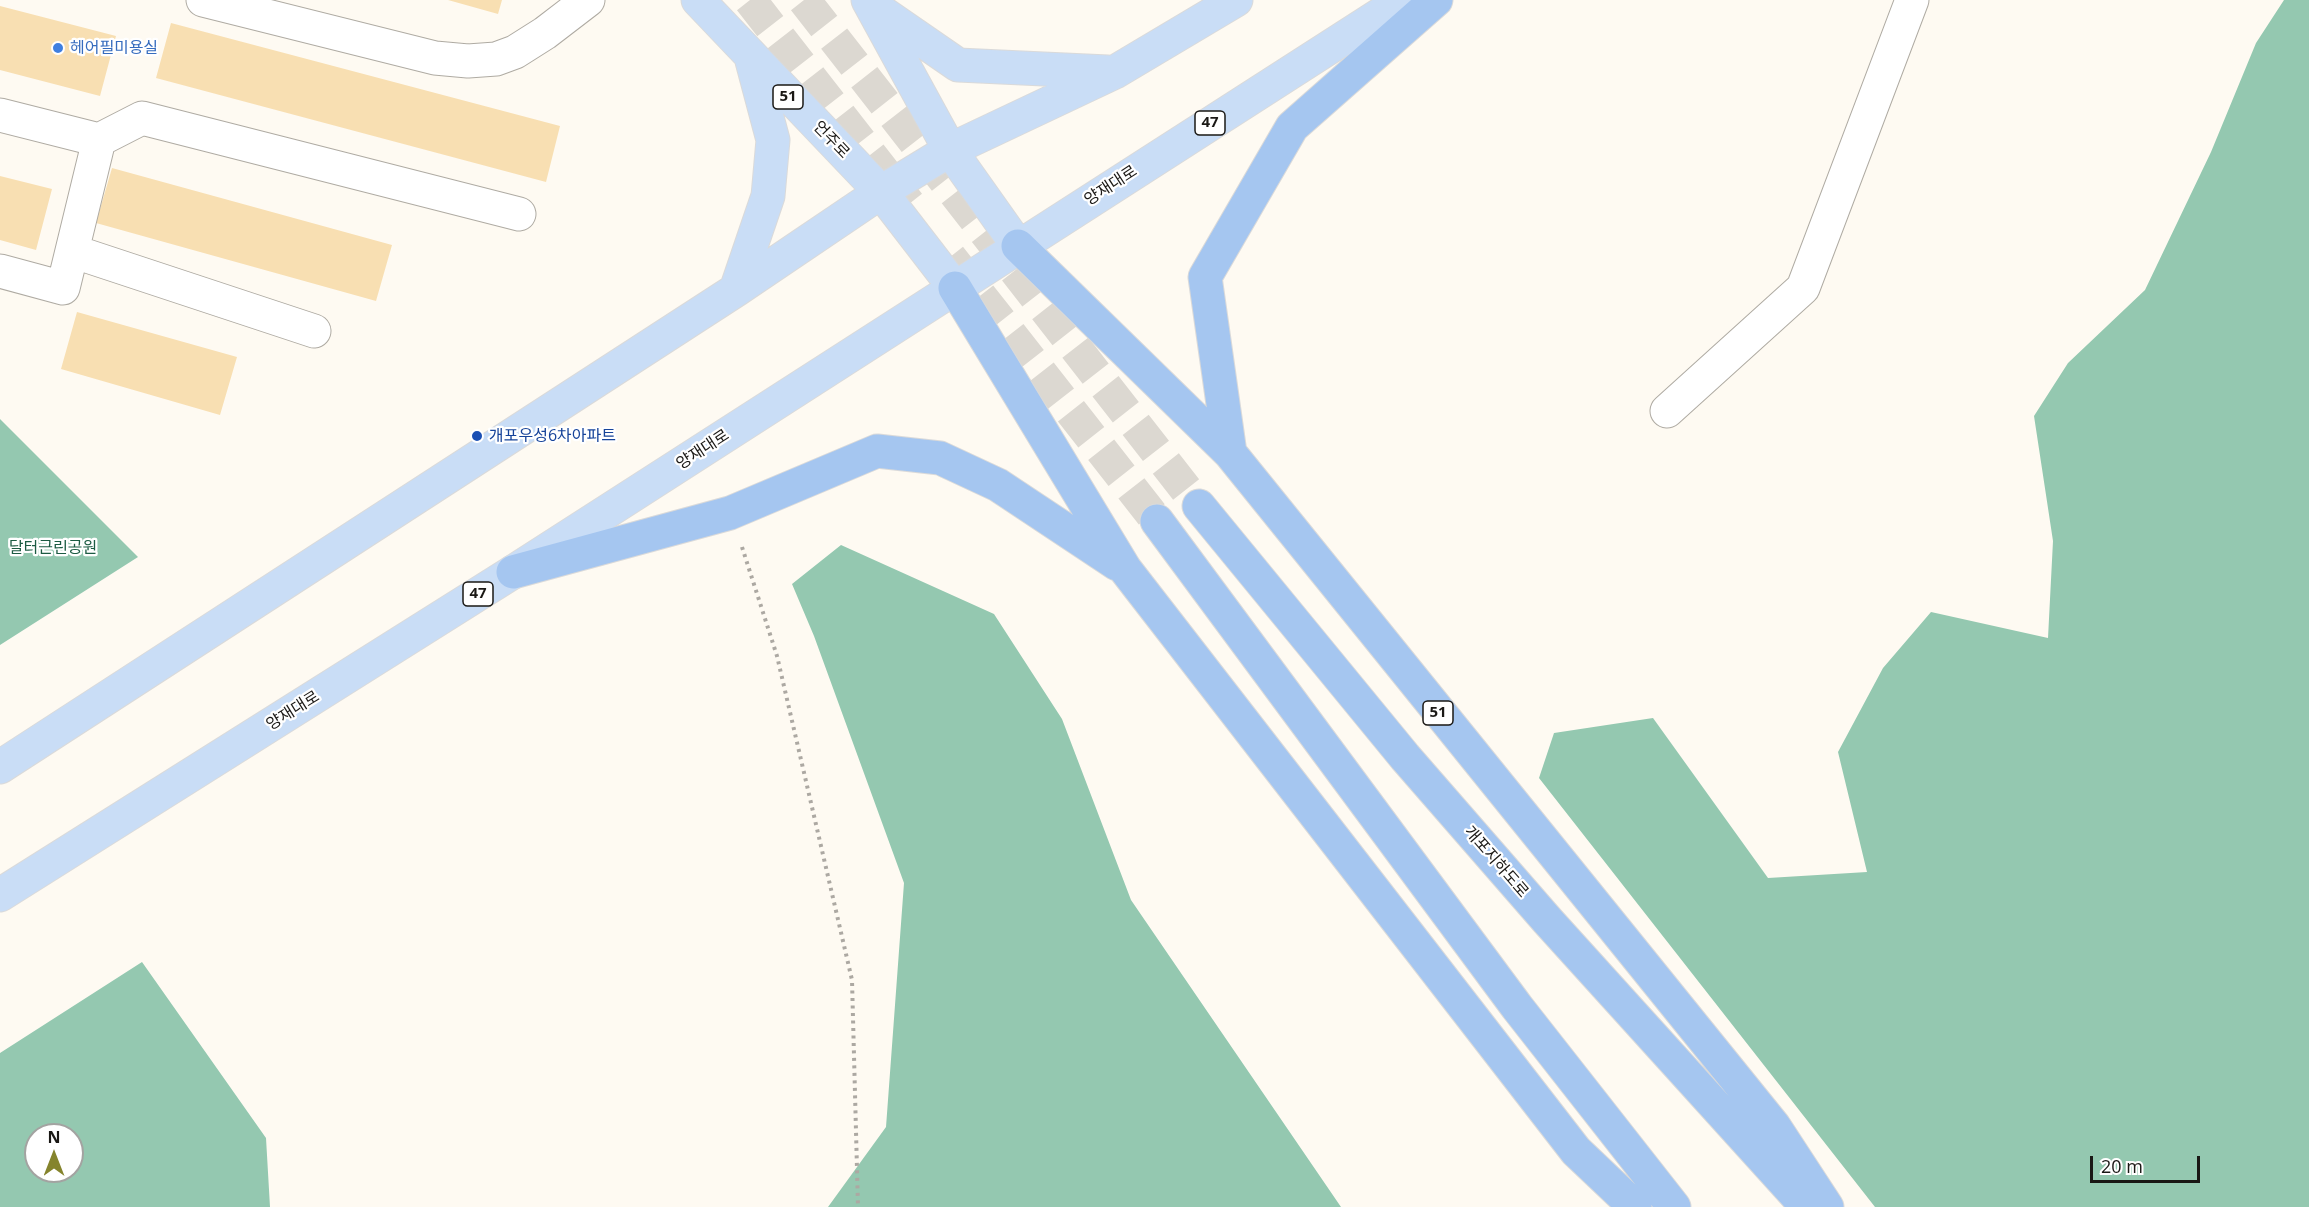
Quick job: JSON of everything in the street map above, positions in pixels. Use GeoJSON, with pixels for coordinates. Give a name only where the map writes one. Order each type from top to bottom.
{"type":"FeatureCollection","features":[{"type":"Feature","properties":{"kind":"highway"},"geometry":{"type":"LineString","coordinates":[[1230,453],[1205,277],[1292,127],[1436,0]]}},
{"type":"Feature","properties":{"kind":"highway","name":"51"},"geometry":{"type":"LineString","coordinates":[[1018,246],[1230,453],[1774,1126],[1827,1207]]}},
{"type":"Feature","properties":{"kind":"highway","name":"51"},"geometry":{"type":"LineString","coordinates":[[955,288],[1125,569],[1575,1151],[1635,1207]]}},
{"type":"Feature","properties":{"kind":"highway"},"geometry":{"type":"LineString","coordinates":[[513,572],[730,513],[877,451],[940,458],[998,485],[1125,569]]}},
{"type":"Feature","properties":{"kind":"highway","name":"개포지하도로"},"geometry":{"type":"LineString","coordinates":[[1199,506],[1405,757],[1547,920],[1807,1207]]}},
{"type":"Feature","properties":{"kind":"highway"},"geometry":{"type":"LineString","coordinates":[[1157,521],[1517,1007],[1674,1207]]}},
{"type":"Feature","properties":{"kind":"main road","name":"언주로"},"geometry":{"type":"LineString","coordinates":[[698,0],[880,192],[955,288]]}},
{"type":"Feature","properties":{"kind":"main road"},"geometry":{"type":"LineString","coordinates":[[0,767],[736,290],[880,192],[950,150],[1115,72],[1236,0]]}},
{"type":"Feature","properties":{"kind":"main road","name":"양재대로"},"geometry":{"type":"LineString","coordinates":[[0,896],[513,572],[1403,0]]}},
{"type":"Feature","properties":{"kind":"main road"},"geometry":{"type":"LineString","coordinates":[[870,3],[958,66],[1115,72]]}},
{"type":"Feature","properties":{"kind":"main road"},"geometry":{"type":"LineString","coordinates":[[870,3],[950,150],[1018,246]]}},
{"type":"Feature","properties":{"kind":"main road"},"geometry":{"type":"LineString","coordinates":[[736,290],[768,195],[773,140],[752,59]]}},
{"type":"Feature","properties":{"kind":"street"},"geometry":{"type":"LineString","coordinates":[[203,0],[435,58],[468,61],[496,59],[515,51],[545,33],[588,0]]}},
{"type":"Feature","properties":{"kind":"street"},"geometry":{"type":"LineString","coordinates":[[1667,411],[1803,288],[1912,0]]}},
{"type":"Feature","properties":{"kind":"street"},"geometry":{"type":"LineString","coordinates":[[0,115],[99,140],[142,118],[519,214]]}},
{"type":"Feature","properties":{"kind":"street"},"geometry":{"type":"LineString","coordinates":[[0,271],[63,288],[99,140]]}},
{"type":"Feature","properties":{"kind":"street"},"geometry":{"type":"LineString","coordinates":[[72,251],[314,331]]}},
{"type":"Feature","properties":{"kind":"path"},"geometry":{"type":"LineString","coordinates":[[730,513],[777,656],[852,980],[858,1207]]}},
{"type":"Feature","properties":{"kind":"green space"},"geometry":{"type":"Polygon","coordinates":[[[2284,0],[2309,0],[2309,1207],[1875,1207],[1539,778],[1554,733],[1653,718],[1768,878],[1867,872],[1838,752],[1883,668],[1931,612],[2048,638],[2053,541],[2034,416],[2068,363],[2145,290],[2211,152],[2256,43],[2284,0]]]}},
{"type":"Feature","properties":{"kind":"green space","name":"달터근린공원"},"geometry":{"type":"Polygon","coordinates":[[[0,419],[138,557],[0,645],[0,419]]]}},
{"type":"Feature","properties":{"kind":"green space"},"geometry":{"type":"Polygon","coordinates":[[[841,545],[994,614],[1062,719],[1131,900],[1341,1207],[828,1207],[886,1127],[904,883],[814,636],[792,584],[841,545]]]}},
{"type":"Feature","properties":{"kind":"green space"},"geometry":{"type":"Polygon","coordinates":[[[142,962],[266,1138],[270,1207],[0,1207],[0,1053],[142,962]]]}},
{"type":"Feature","properties":{"kind":"building"},"geometry":{"type":"Polygon","coordinates":[[[448,0],[502,0],[498,14],[448,0]]]}},
{"type":"Feature","properties":{"kind":"building"},"geometry":{"type":"Polygon","coordinates":[[[0,6],[116,36],[100,96],[0,70],[0,6]]]}},
{"type":"Feature","properties":{"kind":"building"},"geometry":{"type":"Polygon","coordinates":[[[171,23],[560,126],[546,182],[156,78],[171,23]]]}},
{"type":"Feature","properties":{"kind":"building"},"geometry":{"type":"Polygon","coordinates":[[[112,168],[392,245],[376,301],[96,223],[112,168]]]}},
{"type":"Feature","properties":{"kind":"building"},"geometry":{"type":"Polygon","coordinates":[[[0,176],[52,189],[36,250],[0,240],[0,176]]]}},
{"type":"Feature","properties":{"kind":"building"},"geometry":{"type":"Polygon","coordinates":[[[77,312],[237,357],[220,415],[61,369],[77,312]]]}},
{"type":"Feature","properties":{"kind":"tunnel"},"geometry":{"type":"LineString","coordinates":[[750,0],[909,204]]}},
{"type":"Feature","properties":{"kind":"tunnel"},"geometry":{"type":"LineString","coordinates":[[804,0],[1199,506]]}},
{"type":"Feature","properties":{"kind":"tunnel"},"geometry":{"type":"LineString","coordinates":[[950,257],[1157,521]]}},
{"type":"Feature","properties":{"kind":"place","name":"헤어필미용실"},"geometry":{"type":"Point","coordinates":[58,48]}},
{"type":"Feature","properties":{"kind":"place","name":"개포우성6차아파트"},"geometry":{"type":"Point","coordinates":[477,436]}}]}
